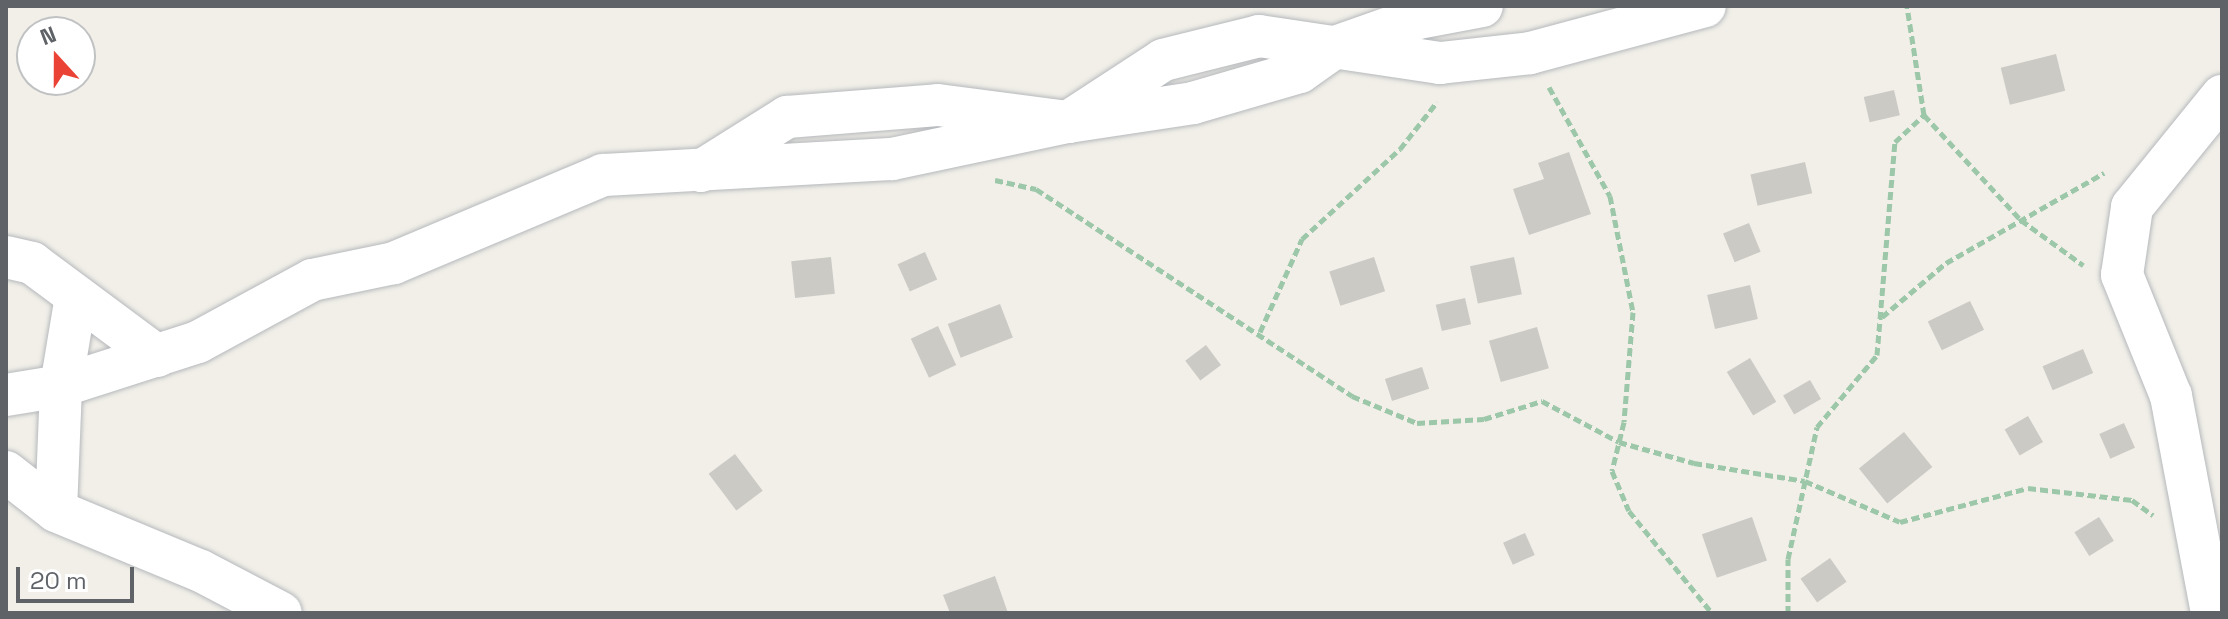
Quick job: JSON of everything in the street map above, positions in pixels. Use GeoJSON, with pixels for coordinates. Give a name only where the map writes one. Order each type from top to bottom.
{"type":"FeatureCollection","features":[{"type":"Feature","properties":{"kind":"street"},"geometry":{"type":"LineString","coordinates":[[1335,47],[1418,18],[1482,6]]}},
{"type":"Feature","properties":{"kind":"street"},"geometry":{"type":"LineString","coordinates":[[6,395],[61,386],[198,342],[312,280],[394,263],[603,175],[696,174],[892,159],[1068,122],[1163,60],[1259,36],[1440,63],[1530,53],[1705,6]]}},
{"type":"Feature","properties":{"kind":"street"},"geometry":{"type":"LineString","coordinates":[[2212,613],[2171,396],[2122,275],[2132,207],[2222,96]]}},
{"type":"Feature","properties":{"kind":"street"},"geometry":{"type":"LineString","coordinates":[[6,257],[32,263],[157,356]]}},
{"type":"Feature","properties":{"kind":"street"},"geometry":{"type":"LineString","coordinates":[[56,511],[61,386],[76,296]]}},
{"type":"Feature","properties":{"kind":"street"},"geometry":{"type":"LineString","coordinates":[[6,472],[56,511],[201,571],[281,613]]}},
{"type":"Feature","properties":{"kind":"path"},"geometry":{"type":"LineString","coordinates":[[1907,6],[1924,115],[2021,220],[2132,301]]}},
{"type":"Feature","properties":{"kind":"path"},"geometry":{"type":"LineString","coordinates":[[1530,53],[1610,196],[1633,312],[1619,442],[1612,471],[1629,511],[1712,613]]}},
{"type":"Feature","properties":{"kind":"path"},"geometry":{"type":"LineString","coordinates":[[1260,332],[1302,239],[1400,149],[1471,60]]}},
{"type":"Feature","properties":{"kind":"path"},"geometry":{"type":"LineString","coordinates":[[1788,613],[1788,559],[1817,427],[1877,355],[1895,142],[1924,115]]}},
{"type":"Feature","properties":{"kind":"path"},"geometry":{"type":"LineString","coordinates":[[1881,318],[1946,263],[2114,168]]}},
{"type":"Feature","properties":{"kind":"path"},"geometry":{"type":"LineString","coordinates":[[979,177],[1036,189],[1260,332],[1352,396],[1417,423],[1484,419],[1542,401],[1619,442],[1694,463],[1805,481],[1900,522],[2028,488],[2132,500],[2198,547]]}},
{"type":"Feature","properties":{"kind":"building"},"geometry":{"type":"Polygon","coordinates":[[[2056,54],[2065,91],[2010,105],[2001,68],[2056,54]]]}},
{"type":"Feature","properties":{"kind":"building"},"geometry":{"type":"Polygon","coordinates":[[[1894,90],[1900,115],[1870,122],[1864,97],[1894,90]]]}},
{"type":"Feature","properties":{"kind":"building"},"geometry":{"type":"Polygon","coordinates":[[[1569,152],[1591,214],[1529,235],[1513,189],[1544,179],[1538,163],[1569,152]]]}},
{"type":"Feature","properties":{"kind":"building"},"geometry":{"type":"Polygon","coordinates":[[[1805,162],[1812,193],[1758,206],[1750,175],[1805,162]]]}},
{"type":"Feature","properties":{"kind":"building"},"geometry":{"type":"Polygon","coordinates":[[[1749,223],[1761,252],[1735,262],[1723,233],[1749,223]]]}},
{"type":"Feature","properties":{"kind":"building"},"geometry":{"type":"Polygon","coordinates":[[[925,252],[937,279],[910,292],[898,264],[925,252]]]}},
{"type":"Feature","properties":{"kind":"building"},"geometry":{"type":"Polygon","coordinates":[[[831,257],[835,294],[795,298],[791,261],[831,257]]]}},
{"type":"Feature","properties":{"kind":"building"},"geometry":{"type":"Polygon","coordinates":[[[1374,257],[1385,291],[1340,306],[1329,272],[1374,257]]]}},
{"type":"Feature","properties":{"kind":"building"},"geometry":{"type":"Polygon","coordinates":[[[1514,257],[1522,294],[1478,304],[1470,266],[1514,257]]]}},
{"type":"Feature","properties":{"kind":"building"},"geometry":{"type":"Polygon","coordinates":[[[1750,285],[1758,319],[1715,329],[1707,295],[1750,285]]]}},
{"type":"Feature","properties":{"kind":"building"},"geometry":{"type":"Polygon","coordinates":[[[1465,298],[1471,324],[1442,331],[1436,305],[1465,298]]]}},
{"type":"Feature","properties":{"kind":"building"},"geometry":{"type":"Polygon","coordinates":[[[1970,301],[1984,330],[1942,350],[1928,322],[1970,301]]]}},
{"type":"Feature","properties":{"kind":"building"},"geometry":{"type":"Polygon","coordinates":[[[1000,304],[1013,338],[961,358],[948,324],[1000,304]]]}},
{"type":"Feature","properties":{"kind":"building"},"geometry":{"type":"Polygon","coordinates":[[[938,326],[956,365],[929,378],[911,339],[938,326]]]}},
{"type":"Feature","properties":{"kind":"building"},"geometry":{"type":"Polygon","coordinates":[[[1537,327],[1549,368],[1501,382],[1489,341],[1537,327]]]}},
{"type":"Feature","properties":{"kind":"building"},"geometry":{"type":"Polygon","coordinates":[[[1206,345],[1221,365],[1200,381],[1185,361],[1206,345]]]}},
{"type":"Feature","properties":{"kind":"building"},"geometry":{"type":"Polygon","coordinates":[[[2083,349],[2093,373],[2053,390],[2042,366],[2083,349]]]}},
{"type":"Feature","properties":{"kind":"building"},"geometry":{"type":"Polygon","coordinates":[[[1750,358],[1776,402],[1753,416],[1727,372],[1750,358]]]}},
{"type":"Feature","properties":{"kind":"building"},"geometry":{"type":"Polygon","coordinates":[[[1422,367],[1429,389],[1392,401],[1385,379],[1422,367]]]}},
{"type":"Feature","properties":{"kind":"building"},"geometry":{"type":"Polygon","coordinates":[[[1810,380],[1821,399],[1794,415],[1783,396],[1810,380]]]}},
{"type":"Feature","properties":{"kind":"building"},"geometry":{"type":"Polygon","coordinates":[[[2028,416],[2043,442],[2020,455],[2005,430],[2028,416]]]}},
{"type":"Feature","properties":{"kind":"building"},"geometry":{"type":"Polygon","coordinates":[[[2124,423],[2135,448],[2110,459],[2099,434],[2124,423]]]}},
{"type":"Feature","properties":{"kind":"building"},"geometry":{"type":"Polygon","coordinates":[[[1904,432],[1932,467],[1887,503],[1859,469],[1904,432]]]}},
{"type":"Feature","properties":{"kind":"building"},"geometry":{"type":"Polygon","coordinates":[[[735,454],[763,491],[736,511],[709,474],[735,454]]]}},
{"type":"Feature","properties":{"kind":"building"},"geometry":{"type":"Polygon","coordinates":[[[1752,517],[1767,560],[1717,578],[1702,534],[1752,517]]]}},
{"type":"Feature","properties":{"kind":"building"},"geometry":{"type":"Polygon","coordinates":[[[2099,517],[2114,541],[2089,556],[2074,532],[2099,517]]]}},
{"type":"Feature","properties":{"kind":"building"},"geometry":{"type":"Polygon","coordinates":[[[1525,533],[1535,555],[1513,565],[1503,543],[1525,533]]]}},
{"type":"Feature","properties":{"kind":"building"},"geometry":{"type":"Polygon","coordinates":[[[1830,558],[1847,582],[1817,602],[1801,579],[1830,558]]]}},
{"type":"Feature","properties":{"kind":"building"},"geometry":{"type":"Polygon","coordinates":[[[995,576],[1008,613],[950,613],[943,595],[995,576]]]}}]}
